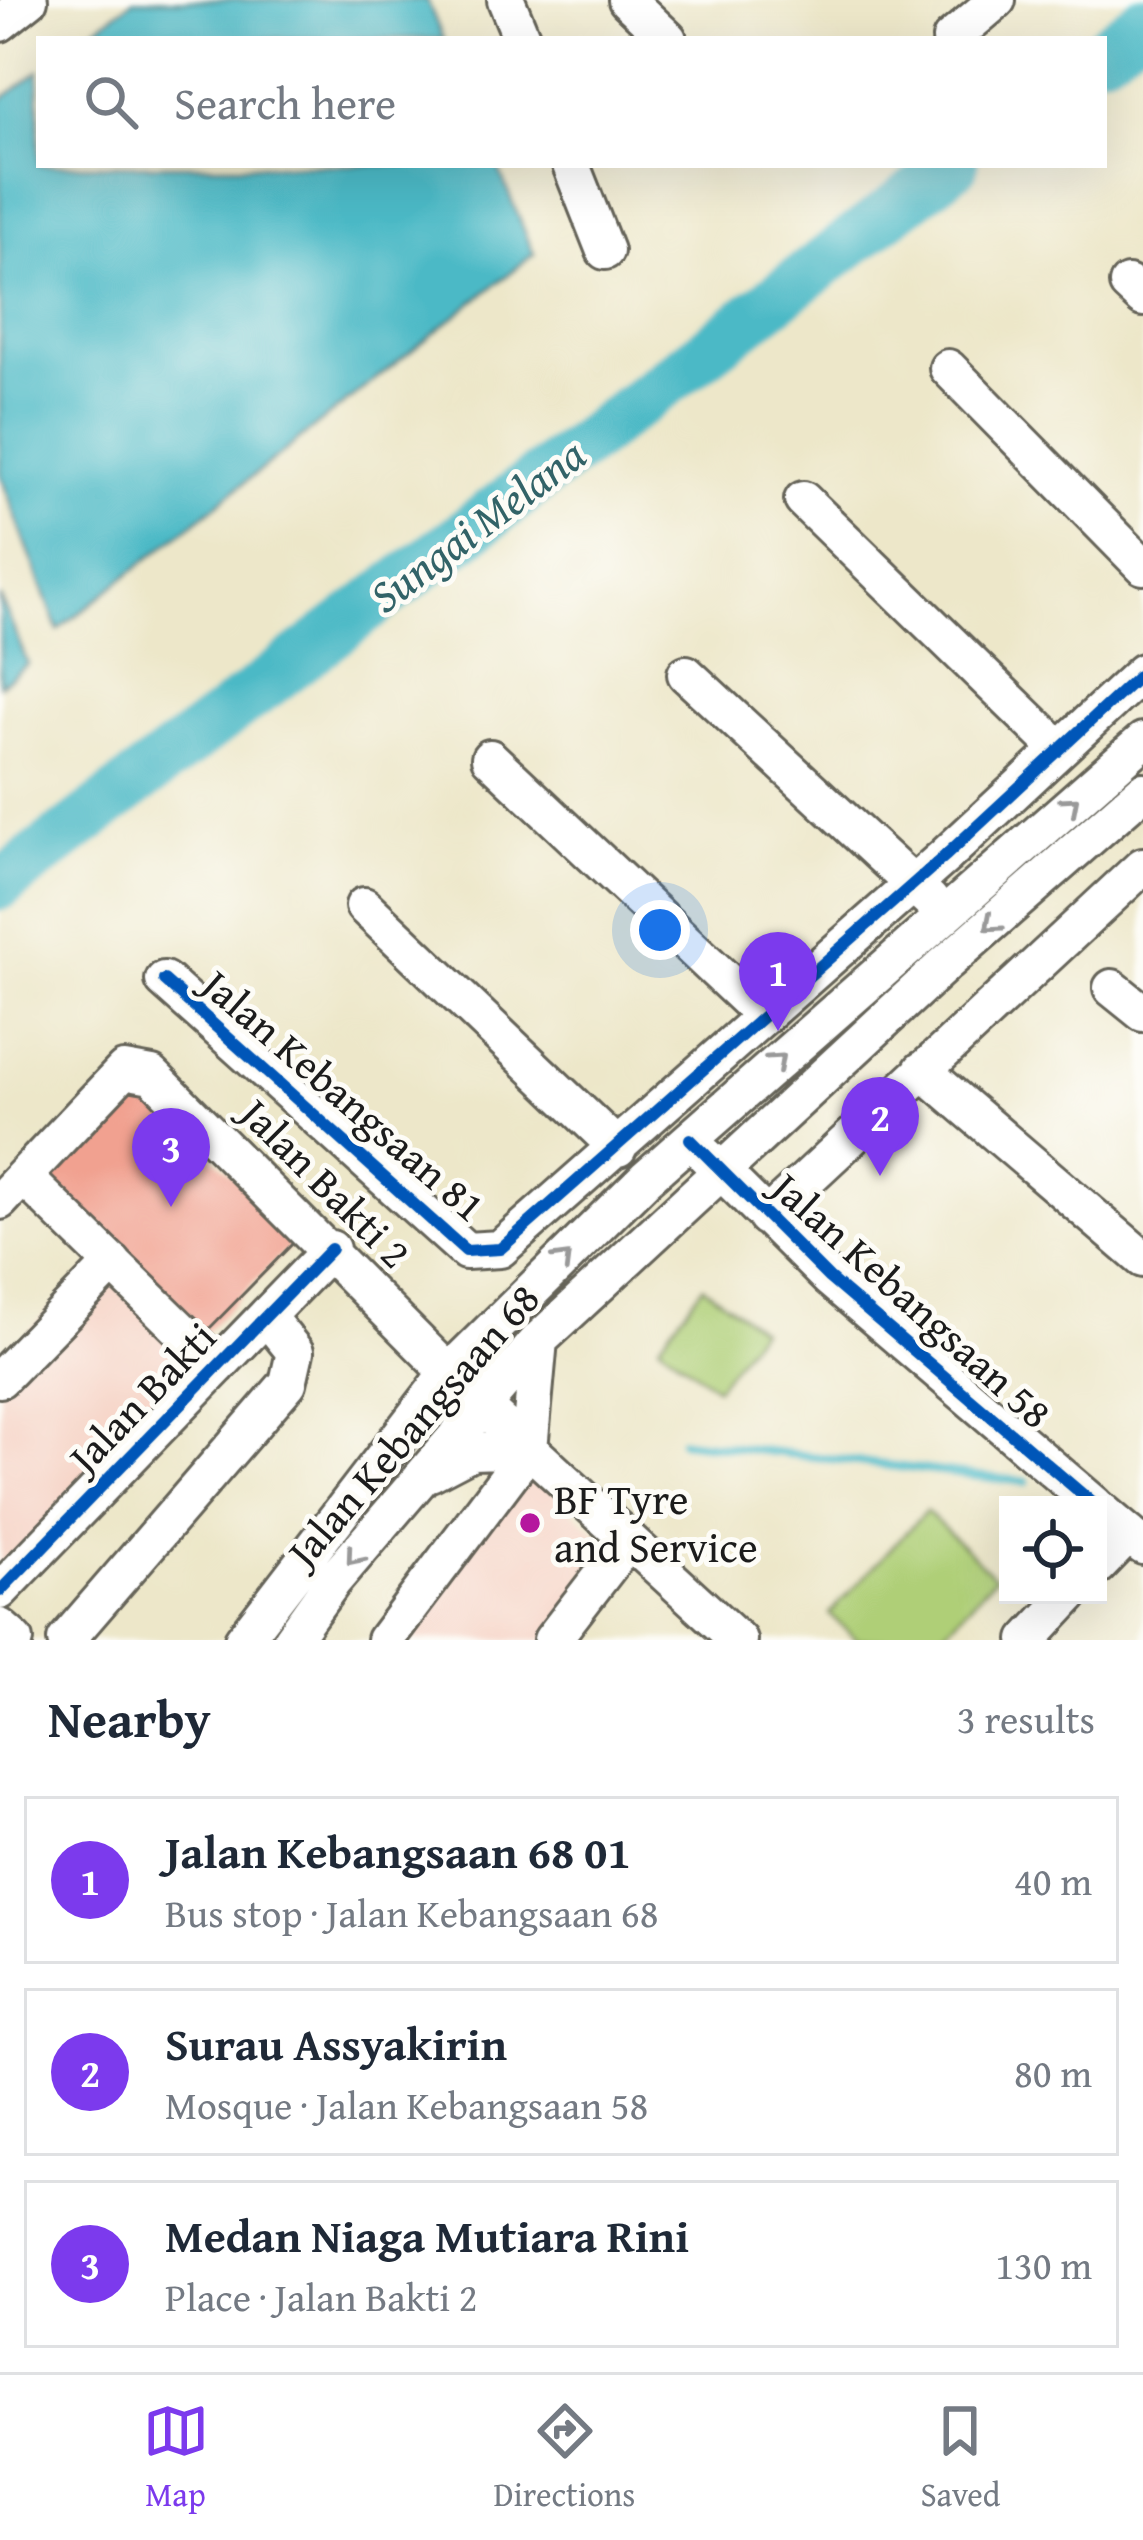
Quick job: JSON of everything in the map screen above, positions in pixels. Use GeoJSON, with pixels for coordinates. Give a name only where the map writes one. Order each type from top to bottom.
{"type":"FeatureCollection","features":[{"type":"Feature","properties":{"kind":"street"},"geometry":{"type":"LineString","coordinates":[[0,22],[29,0]]}},
{"type":"Feature","properties":{"kind":"street"},"geometry":{"type":"LineString","coordinates":[[506,0],[521,36]]}},
{"type":"Feature","properties":{"kind":"street"},"geometry":{"type":"LineString","coordinates":[[627,0],[665,36]]}},
{"type":"Feature","properties":{"kind":"street"},"geometry":{"type":"LineString","coordinates":[[955,36],[997,0]]}},
{"type":"Feature","properties":{"kind":"street"},"geometry":{"type":"LineString","coordinates":[[572,168],[605,251]]}},
{"type":"Feature","properties":{"kind":"street"},"geometry":{"type":"LineString","coordinates":[[948,368],[1143,566]]}},
{"type":"Feature","properties":{"kind":"street"},"geometry":{"type":"LineString","coordinates":[[803,500],[1058,748]]}},
{"type":"Feature","properties":{"kind":"street"},"geometry":{"type":"LineString","coordinates":[[364,905],[618,1148],[1143,672]]}},
{"type":"Feature","properties":{"kind":"street"},"geometry":{"type":"LineString","coordinates":[[686,674],[945,914]]}},
{"type":"Feature","properties":{"kind":"street","name":"Jalan Kebangsaan 68"},"geometry":{"type":"LineString","coordinates":[[243,1640],[449,1372],[690,1139],[1143,741]]}},
{"type":"Feature","properties":{"kind":"street"},"geometry":{"type":"LineString","coordinates":[[490,758],[762,1014]]}},
{"type":"Feature","properties":{"kind":"street","name":"Jalan Kebangsaan 68"},"geometry":{"type":"LineString","coordinates":[[291,1640],[480,1404],[539,1340],[1143,791]]}},
{"type":"Feature","properties":{"kind":"street","name":"Jalan Kebangsaan 58"},"geometry":{"type":"LineString","coordinates":[[766,1217],[1143,866]]}},
{"type":"Feature","properties":{"kind":"street","name":"Jalan Kebangsaan 81"},"geometry":{"type":"LineString","coordinates":[[164,980],[466,1251],[484,1254],[500,1249],[618,1148]]}},
{"type":"Feature","properties":{"kind":"street"},"geometry":{"type":"LineString","coordinates":[[1112,988],[1143,1013]]}},
{"type":"Feature","properties":{"kind":"street","name":"Jalan Bakti 2"},"geometry":{"type":"LineString","coordinates":[[13,1190],[124,1070],[152,1075],[331,1249],[480,1404],[728,1637]]}},
{"type":"Feature","properties":{"kind":"street"},"geometry":{"type":"LineString","coordinates":[[922,1070],[1143,1259]]}},
{"type":"Feature","properties":{"kind":"street","name":"Jalan Kebangsaan 58"},"geometry":{"type":"LineString","coordinates":[[690,1139],[766,1217],[1085,1496]]}},
{"type":"Feature","properties":{"kind":"street"},"geometry":{"type":"LineString","coordinates":[[13,1190],[112,1262],[218,1366]]}},
{"type":"Feature","properties":{"kind":"street","name":"Jalan Bakti"},"geometry":{"type":"LineString","coordinates":[[0,1591],[331,1249]]}},
{"type":"Feature","properties":{"kind":"street"},"geometry":{"type":"LineString","coordinates":[[0,1378],[112,1262]]}},
{"type":"Feature","properties":{"kind":"street"},"geometry":{"type":"LineString","coordinates":[[66,1640],[289,1383],[295,1352],[266,1316]]}},
{"type":"Feature","properties":{"kind":"street"},"geometry":{"type":"LineString","coordinates":[[385,1640],[529,1449],[539,1340]]}},
{"type":"Feature","properties":{"kind":"street"},"geometry":{"type":"LineString","coordinates":[[421,1477],[472,1451],[529,1449]]}},
{"type":"Feature","properties":{"kind":"street","name":"Jalan Kebangsaan 58"},"geometry":{"type":"LineString","coordinates":[[1107,1515],[1136,1540]]}},
{"type":"Feature","properties":{"kind":"street"},"geometry":{"type":"LineString","coordinates":[[552,1640],[629,1540]]}},
{"type":"Feature","properties":{"kind":"street"},"geometry":{"type":"LineString","coordinates":[[1107,1560],[1136,1540]]}},
{"type":"Feature","properties":{"kind":"street"},"geometry":{"type":"LineString","coordinates":[[1028,1640],[1062,1604]]}},
{"type":"Feature","properties":{"kind":"street"},"geometry":{"type":"LineString","coordinates":[[0,1627],[15,1640]]}},
{"type":"Feature","properties":{"kind":"shaded area"},"geometry":{"type":"Polygon","coordinates":[[[92,1264],[200,1368],[0,1574],[0,1361],[92,1264]]]}},
{"type":"Feature","properties":{"kind":"shaded area"},"geometry":{"type":"Polygon","coordinates":[[[529,1470],[624,1559],[562,1640],[399,1640],[529,1470]]]}},
{"type":"Feature","properties":{"kind":"green space"},"geometry":{"type":"Polygon","coordinates":[[[703,1286],[760,1329],[716,1388],[659,1344],[703,1286]]]}},
{"type":"Feature","properties":{"kind":"green space"},"geometry":{"type":"Polygon","coordinates":[[[926,1511],[995,1577],[937,1640],[857,1640],[829,1614],[926,1511]]]}},
{"type":"Feature","properties":{"kind":"water"},"geometry":{"type":"Polygon","coordinates":[[[133,0],[427,0],[442,36],[85,36],[133,0]]]}},
{"type":"Feature","properties":{"kind":"water"},"geometry":{"type":"Polygon","coordinates":[[[36,73],[36,168],[498,168],[534,254],[58,630],[0,474],[0,101],[36,73]]]}},
{"type":"Feature","properties":{"kind":"water"},"geometry":{"type":"Polygon","coordinates":[[[0,596],[28,664],[0,685],[0,596]]]}},
{"type":"Feature","properties":{"kind":"building"},"geometry":{"type":"Polygon","coordinates":[[[125,1091],[145,1092],[298,1238],[205,1333],[44,1176],[125,1091]]]}},
{"type":"Feature","properties":{"kind":"waterway","name":"Sungai Melana"},"geometry":{"type":"LineString","coordinates":[[1107,49],[1143,21]]}},
{"type":"Feature","properties":{"kind":"waterway","name":"Sungai Melana"},"geometry":{"type":"LineString","coordinates":[[0,885],[949,168]]}},
{"type":"Feature","properties":{"kind":"waterway"},"geometry":{"type":"LineString","coordinates":[[682,1441],[1026,1482]]}},
{"type":"Feature","properties":{"kind":"cycle path"},"geometry":{"type":"LineString","coordinates":[[164,980],[466,1251],[500,1249],[945,856],[1143,672]]}},
{"type":"Feature","properties":{"kind":"cycle path"},"geometry":{"type":"LineString","coordinates":[[690,1139],[829,1278],[1084,1496]]}},
{"type":"Feature","properties":{"kind":"cycle path"},"geometry":{"type":"LineString","coordinates":[[0,1591],[331,1249]]}},
{"type":"Feature","properties":{"kind":"place","name":"Jalan Kebangsaan 68 01"},"geometry":{"type":"Point","coordinates":[778,1031]}},
{"type":"Feature","properties":{"kind":"place","name":"Surau Assyakirin"},"geometry":{"type":"Point","coordinates":[880,1176]}},
{"type":"Feature","properties":{"kind":"place","name":"Medan Niaga Mutiara Rini"},"geometry":{"type":"Point","coordinates":[171,1207]}},
{"type":"Feature","properties":{"kind":"place","name":"BF Tyre and Service"},"geometry":{"type":"Point","coordinates":[530,1523]}}]}
